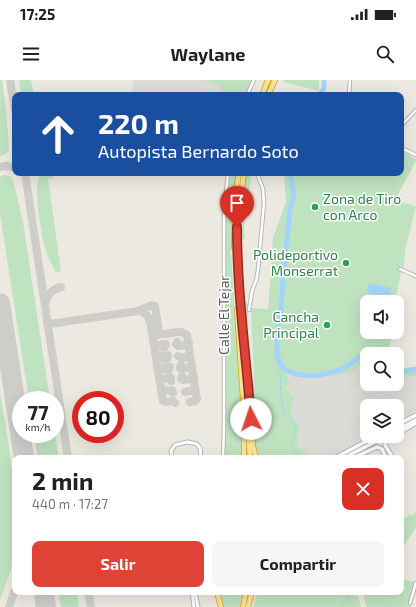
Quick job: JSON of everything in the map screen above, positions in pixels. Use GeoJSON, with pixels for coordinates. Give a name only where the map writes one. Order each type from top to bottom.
{"type":"FeatureCollection","features":[{"type":"Feature","properties":{"kind":"highway"},"geometry":{"type":"LineString","coordinates":[[263,92],[268,80]]}},
{"type":"Feature","properties":{"kind":"highway"},"geometry":{"type":"LineString","coordinates":[[269,92],[275,80]]}},
{"type":"Feature","properties":{"kind":"highway"},"geometry":{"type":"LineString","coordinates":[[239,176],[236,192],[234,250],[245,404],[244,450],[245,455]]}},
{"type":"Feature","properties":{"kind":"highway"},"geometry":{"type":"LineString","coordinates":[[244,176],[237,227],[246,455]]}},
{"type":"Feature","properties":{"kind":"highway"},"geometry":{"type":"LineString","coordinates":[[241,324],[245,348],[254,455]]}},
{"type":"Feature","properties":{"kind":"highway"},"geometry":{"type":"LineString","coordinates":[[245,404],[254,455]]}},
{"type":"Feature","properties":{"kind":"highway"},"geometry":{"type":"LineString","coordinates":[[218,595],[222,607]]}},
{"type":"Feature","properties":{"kind":"highway"},"geometry":{"type":"LineString","coordinates":[[243,607],[245,595]]}},
{"type":"Feature","properties":{"kind":"highway"},"geometry":{"type":"LineString","coordinates":[[248,607],[251,595]]}},
{"type":"Feature","properties":{"kind":"main road"},"geometry":{"type":"LineString","coordinates":[[404,421],[416,415]]}},
{"type":"Feature","properties":{"kind":"main road"},"geometry":{"type":"LineString","coordinates":[[404,427],[416,422]]}},
{"type":"Feature","properties":{"kind":"main road"},"geometry":{"type":"LineString","coordinates":[[404,430],[416,422]]}},
{"type":"Feature","properties":{"kind":"main road"},"geometry":{"type":"LineString","coordinates":[[341,455],[363,443]]}},
{"type":"Feature","properties":{"kind":"main road"},"geometry":{"type":"LineString","coordinates":[[350,455],[373,443]]}},
{"type":"Feature","properties":{"kind":"main road"},"geometry":{"type":"LineString","coordinates":[[386,443],[385,445],[391,455]]}},
{"type":"Feature","properties":{"kind":"main road"},"geometry":{"type":"LineString","coordinates":[[360,455],[377,447],[382,450],[384,455]]}},
{"type":"Feature","properties":{"kind":"street"},"geometry":{"type":"LineString","coordinates":[[248,92],[254,80]]}},
{"type":"Feature","properties":{"kind":"street"},"geometry":{"type":"LineString","coordinates":[[349,92],[350,80]]}},
{"type":"Feature","properties":{"kind":"street"},"geometry":{"type":"LineString","coordinates":[[404,123],[416,110]]}},
{"type":"Feature","properties":{"kind":"street"},"geometry":{"type":"LineString","coordinates":[[404,149],[416,155]]}},
{"type":"Feature","properties":{"kind":"street","name":"Calle El Tejar"},"geometry":{"type":"LineString","coordinates":[[223,455],[224,212],[228,176]]}},
{"type":"Feature","properties":{"kind":"street"},"geometry":{"type":"LineString","coordinates":[[249,310],[258,270],[264,203],[263,189],[258,176]]}},
{"type":"Feature","properties":{"kind":"street"},"geometry":{"type":"LineString","coordinates":[[400,269],[416,276]]}},
{"type":"Feature","properties":{"kind":"street"},"geometry":{"type":"LineString","coordinates":[[172,455],[171,451],[175,445],[182,442],[191,442],[197,444],[200,448],[201,455]]}},
{"type":"Feature","properties":{"kind":"street"},"geometry":{"type":"LineString","coordinates":[[410,603],[416,583]]}},
{"type":"Feature","properties":{"kind":"street"},"geometry":{"type":"LineString","coordinates":[[192,595],[194,607]]}},
{"type":"Feature","properties":{"kind":"street"},"geometry":{"type":"LineString","coordinates":[[196,595],[198,607]]}},
{"type":"Feature","properties":{"kind":"shaded area"},"geometry":{"type":"Polygon","coordinates":[[[133,80],[202,80],[219,86],[223,92],[132,92],[133,80]]]}},
{"type":"Feature","properties":{"kind":"shaded area"},"geometry":{"type":"Polygon","coordinates":[[[360,363],[360,391],[404,391],[404,376],[416,374],[416,411],[404,417],[404,399],[360,399],[360,441],[335,455],[306,455],[298,447],[299,426],[291,412],[294,396],[285,389],[290,383],[286,373],[312,378],[360,363]]]}},
{"type":"Feature","properties":{"kind":"green space"},"geometry":{"type":"Polygon","coordinates":[[[0,80],[2,80],[6,110],[9,149],[6,154],[0,156],[0,80]]]}},
{"type":"Feature","properties":{"kind":"green space"},"geometry":{"type":"Polygon","coordinates":[[[19,80],[31,80],[33,92],[21,92],[19,80]]]}},
{"type":"Feature","properties":{"kind":"green space"},"geometry":{"type":"Polygon","coordinates":[[[202,80],[251,80],[246,92],[223,92],[219,86],[202,80]]]}},
{"type":"Feature","properties":{"kind":"green space"},"geometry":{"type":"Polygon","coordinates":[[[284,80],[319,80],[319,91],[283,82],[284,80]]]}},
{"type":"Feature","properties":{"kind":"green space","name":"Polideportivo Monserrat"},"geometry":{"type":"Polygon","coordinates":[[[404,153],[416,159],[395,200],[416,206],[406,246],[403,273],[401,273],[396,295],[360,295],[360,339],[391,339],[389,347],[360,347],[360,366],[354,371],[343,375],[312,378],[286,374],[290,383],[285,389],[294,396],[291,412],[299,426],[298,447],[306,455],[258,455],[254,442],[250,382],[254,382],[251,308],[268,309],[273,238],[286,202],[284,176],[404,176],[404,153]]]}},
{"type":"Feature","properties":{"kind":"green space"},"geometry":{"type":"Polygon","coordinates":[[[3,175],[10,176],[13,180],[23,222],[49,391],[28,391],[0,214],[0,177],[3,175]]]}},
{"type":"Feature","properties":{"kind":"green space"},"geometry":{"type":"Polygon","coordinates":[[[39,176],[53,176],[53,178],[48,179],[61,271],[56,273],[48,257],[43,240],[37,197],[39,176]]]}},
{"type":"Feature","properties":{"kind":"green space"},"geometry":{"type":"Polygon","coordinates":[[[231,176],[237,176],[231,253],[244,455],[225,455],[226,219],[231,176]]]}},
{"type":"Feature","properties":{"kind":"green space"},"geometry":{"type":"Polygon","coordinates":[[[247,176],[251,176],[245,214],[245,239],[242,239],[242,296],[248,304],[248,326],[244,326],[239,274],[239,243],[247,176]]]}},
{"type":"Feature","properties":{"kind":"green space"},"geometry":{"type":"Polygon","coordinates":[[[416,367],[416,377],[413,375],[404,378],[404,368],[416,367]]]}},
{"type":"Feature","properties":{"kind":"green space"},"geometry":{"type":"Polygon","coordinates":[[[0,392],[12,469],[12,564],[0,600],[0,392]]]}},
{"type":"Feature","properties":{"kind":"green space"},"geometry":{"type":"Polygon","coordinates":[[[36,443],[57,443],[59,455],[38,455],[36,443]]]}},
{"type":"Feature","properties":{"kind":"green space"},"geometry":{"type":"Polygon","coordinates":[[[416,512],[416,527],[404,545],[404,519],[410,514],[412,516],[416,512]]]}},
{"type":"Feature","properties":{"kind":"green space"},"geometry":{"type":"Polygon","coordinates":[[[404,580],[414,582],[409,604],[412,607],[366,607],[364,595],[404,595],[404,580]]]}},
{"type":"Feature","properties":{"kind":"green space"},"geometry":{"type":"Polygon","coordinates":[[[59,595],[77,595],[79,607],[61,607],[59,595]]]}},
{"type":"Feature","properties":{"kind":"green space"},"geometry":{"type":"Polygon","coordinates":[[[219,595],[243,595],[240,607],[223,607],[219,595]]]}},
{"type":"Feature","properties":{"kind":"green space"},"geometry":{"type":"Polygon","coordinates":[[[256,595],[358,595],[361,607],[253,607],[256,595]]]}},
{"type":"Feature","properties":{"kind":"water"},"geometry":{"type":"Polygon","coordinates":[[[369,283],[391,288],[389,295],[380,295],[367,292],[369,283]]]}},
{"type":"Feature","properties":{"kind":"waterway"},"geometry":{"type":"LineString","coordinates":[[322,92],[324,88],[324,80]]}},
{"type":"Feature","properties":{"kind":"waterway"},"geometry":{"type":"LineString","coordinates":[[291,176],[294,194],[290,209],[281,311],[277,337],[277,354],[280,364],[286,370],[296,374],[308,376],[320,375],[343,369],[360,357]]}},
{"type":"Feature","properties":{"kind":"waterway"},"geometry":{"type":"LineString","coordinates":[[280,364],[280,388],[283,407],[285,414],[296,427],[292,440],[292,447],[297,455]]}},
{"type":"Feature","properties":{"kind":"waterway"},"geometry":{"type":"LineString","coordinates":[[404,372],[416,369]]}},
{"type":"Feature","properties":{"kind":"waterway"},"geometry":{"type":"LineString","coordinates":[[341,607],[348,595]]}},
{"type":"Feature","properties":{"kind":"taxiway"},"geometry":{"type":"LineString","coordinates":[[10,80],[12,92]]}},
{"type":"Feature","properties":{"kind":"taxiway"},"geometry":{"type":"LineString","coordinates":[[0,167],[12,167]]}},
{"type":"Feature","properties":{"kind":"taxiway"},"geometry":{"type":"LineString","coordinates":[[25,176],[68,455]]}},
{"type":"Feature","properties":{"kind":"taxiway"},"geometry":{"type":"LineString","coordinates":[[45,304],[50,293],[61,287]]}},
{"type":"Feature","properties":{"kind":"taxiway"},"geometry":{"type":"LineString","coordinates":[[138,311],[152,305],[155,306],[159,332],[158,335]]}},
{"type":"Feature","properties":{"kind":"taxiway"},"geometry":{"type":"LineString","coordinates":[[47,323],[50,324],[138,311],[147,315],[150,321],[163,401],[173,401],[175,403]]}},
{"type":"Feature","properties":{"kind":"taxiway"},"geometry":{"type":"LineString","coordinates":[[152,326],[160,334],[183,332],[187,335],[197,399],[190,402]]}},
{"type":"Feature","properties":{"kind":"taxiway"},"geometry":{"type":"LineString","coordinates":[[177,342],[176,344],[178,346],[187,345],[189,343]]}},
{"type":"Feature","properties":{"kind":"taxiway"},"geometry":{"type":"LineString","coordinates":[[154,343],[156,345],[166,344],[165,347],[162,347]]}},
{"type":"Feature","properties":{"kind":"taxiway"},"geometry":{"type":"LineString","coordinates":[[156,354],[158,356],[168,355],[167,359],[164,359]]}},
{"type":"Feature","properties":{"kind":"taxiway"},"geometry":{"type":"LineString","coordinates":[[178,356],[181,358],[189,356],[190,354]]}},
{"type":"Feature","properties":{"kind":"taxiway"},"geometry":{"type":"LineString","coordinates":[[181,365],[181,369],[191,367],[192,365]]}},
{"type":"Feature","properties":{"kind":"taxiway"},"geometry":{"type":"LineString","coordinates":[[157,366],[160,368],[170,367],[168,371],[166,370]]}},
{"type":"Feature","properties":{"kind":"taxiway"},"geometry":{"type":"LineString","coordinates":[[182,376],[181,379],[183,380],[194,377]]}},
{"type":"Feature","properties":{"kind":"taxiway"},"geometry":{"type":"LineString","coordinates":[[159,378],[171,378],[171,381]]}},
{"type":"Feature","properties":{"kind":"taxiway"},"geometry":{"type":"LineString","coordinates":[[185,392],[195,389]]}},
{"type":"Feature","properties":{"kind":"taxiway"},"geometry":{"type":"LineString","coordinates":[[161,390],[172,390],[173,393]]}},
{"type":"Feature","properties":{"kind":"taxiway"},"geometry":{"type":"LineString","coordinates":[[9,607],[13,595]]}},
{"type":"Feature","properties":{"kind":"taxiway"},"geometry":{"type":"LineString","coordinates":[[89,595],[91,607]]}},
{"type":"Feature","properties":{"kind":"runway"},"geometry":{"type":"LineString","coordinates":[[0,303],[24,455]]}},
{"type":"Feature","properties":{"kind":"runway"},"geometry":{"type":"LineString","coordinates":[[44,595],[46,607]]}},
{"type":"Feature","properties":{"kind":"place","name":"Zona de Tiro con Arco"},"geometry":{"type":"Point","coordinates":[315,207]}},
{"type":"Feature","properties":{"kind":"place","name":"Polideportivo Monserrat"},"geometry":{"type":"Point","coordinates":[346,263]}},
{"type":"Feature","properties":{"kind":"place","name":"Cancha Principal"},"geometry":{"type":"Point","coordinates":[327,325]}},
{"type":"Feature","properties":{"kind":"route"},"geometry":{"type":"LineString","coordinates":[[237,227],[241,324],[245,348],[251,419]]}}]}
